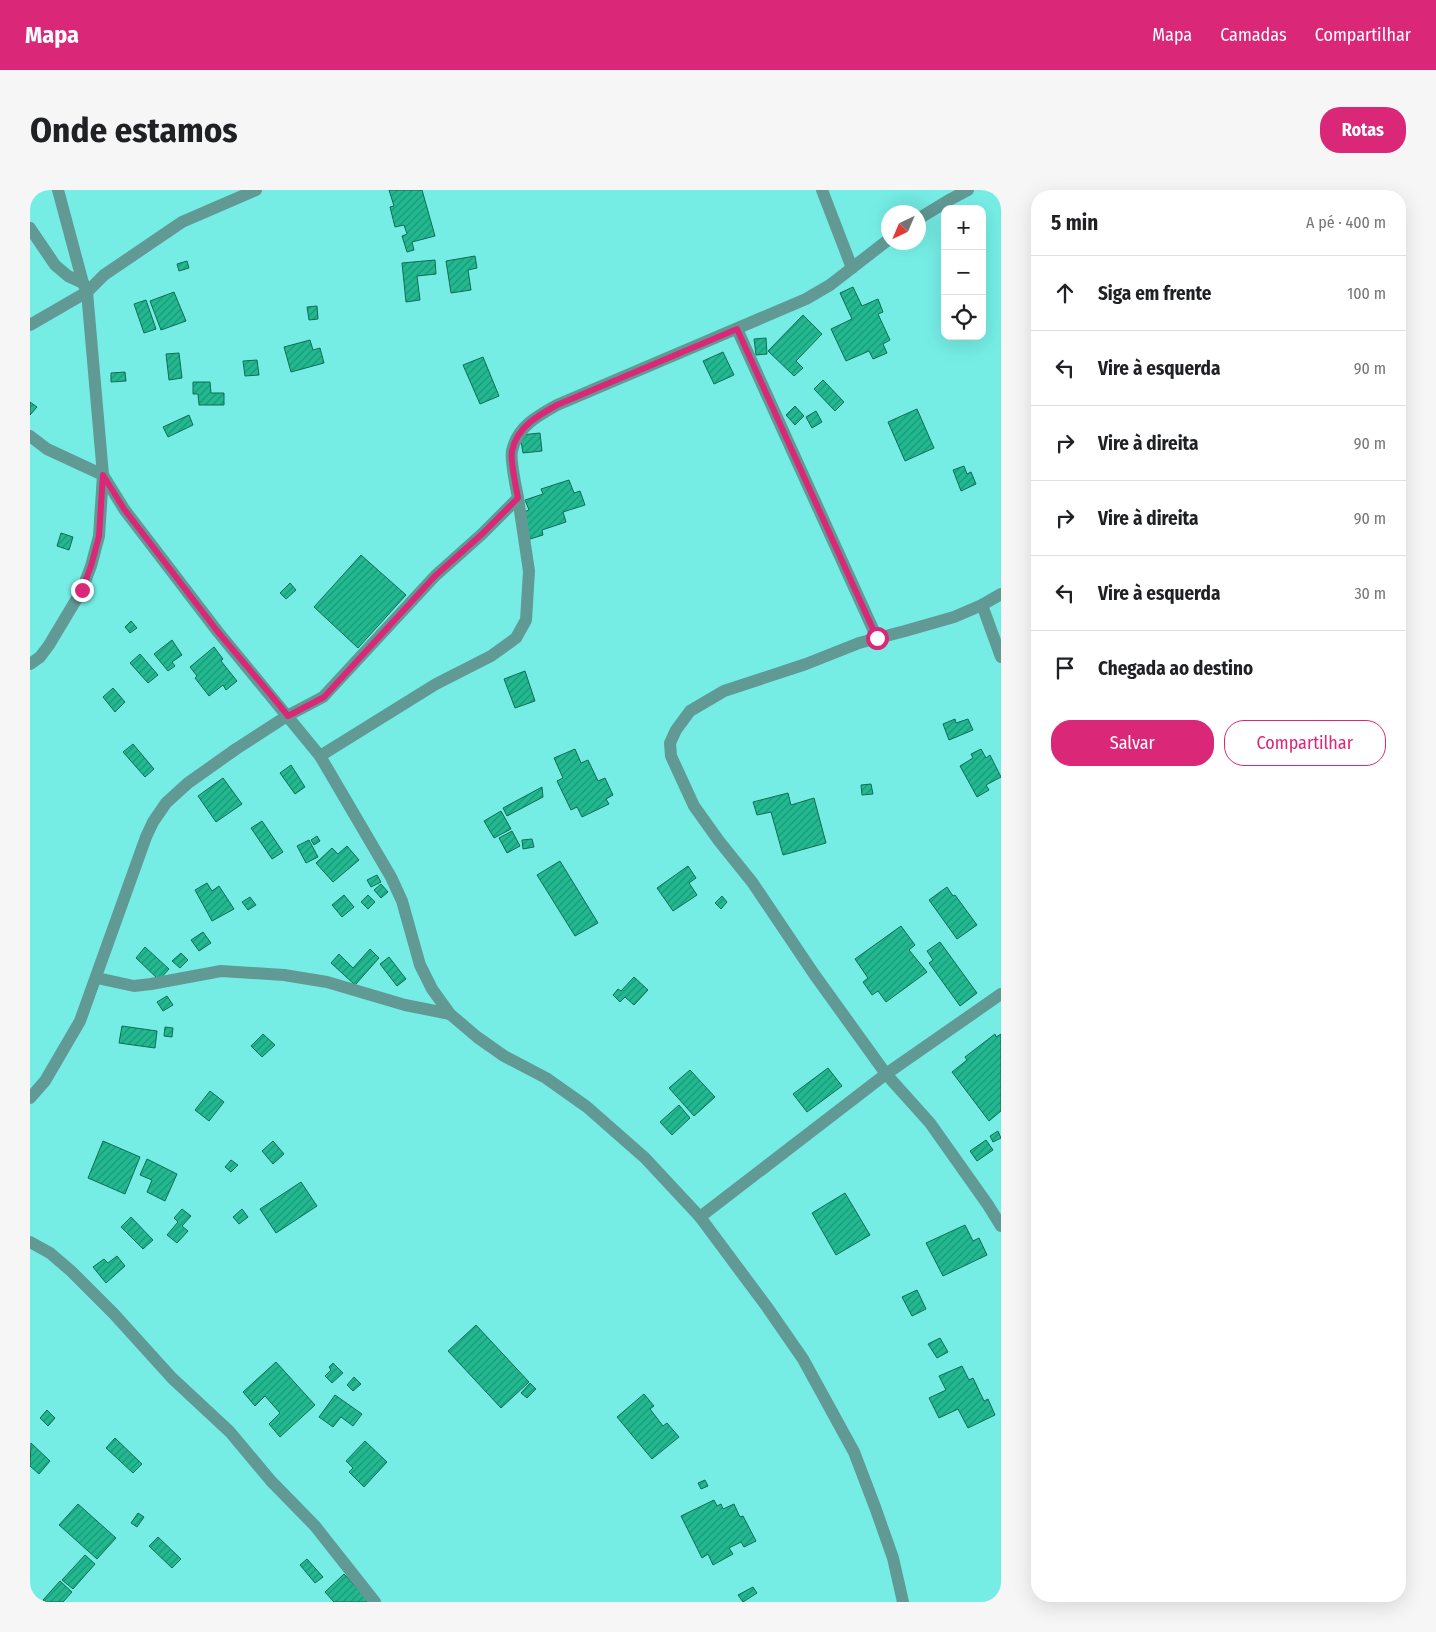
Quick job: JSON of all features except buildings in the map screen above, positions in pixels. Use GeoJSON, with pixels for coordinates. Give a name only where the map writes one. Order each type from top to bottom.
{"type":"FeatureCollection","features":[{"type":"Feature","properties":{"kind":"street"},"geometry":{"type":"LineString","coordinates":[[30,664],[50,645],[82,590],[99,536],[103,475],[85,287],[58,190]]}},
{"type":"Feature","properties":{"kind":"street"},"geometry":{"type":"LineString","coordinates":[[30,325],[182,222],[256,190]]}},
{"type":"Feature","properties":{"kind":"street"},"geometry":{"type":"LineString","coordinates":[[822,190],[852,268]]}},
{"type":"Feature","properties":{"kind":"street"},"geometry":{"type":"LineString","coordinates":[[926,215],[968,190]]}},
{"type":"Feature","properties":{"kind":"street"},"geometry":{"type":"LineString","coordinates":[[30,228],[55,265],[85,287]]}},
{"type":"Feature","properties":{"kind":"street"},"geometry":{"type":"LineString","coordinates":[[320,756],[436,684],[491,656],[516,638],[526,620],[528,571],[511,452],[519,432],[531,420],[557,405],[806,299],[830,285],[881,245]]}},
{"type":"Feature","properties":{"kind":"street"},"geometry":{"type":"LineString","coordinates":[[737,329],[877,638]]}},
{"type":"Feature","properties":{"kind":"street"},"geometry":{"type":"LineString","coordinates":[[30,436],[47,449],[103,475],[124,509],[218,632],[320,756],[391,877],[402,901],[420,965],[432,989],[450,1014],[477,1037],[504,1056],[546,1078],[587,1107],[645,1158],[700,1217],[803,1359],[854,1452],[893,1558],[903,1602]]}},
{"type":"Feature","properties":{"kind":"street"},"geometry":{"type":"LineString","coordinates":[[30,1098],[45,1081],[80,1021],[146,837],[166,802],[188,783],[288,716],[324,697],[435,576],[482,534],[518,498]]}},
{"type":"Feature","properties":{"kind":"street"},"geometry":{"type":"LineString","coordinates":[[1001,594],[982,605],[954,616],[859,643],[806,664],[724,691],[690,711],[676,730],[670,743],[671,756],[694,806],[752,882],[814,974],[886,1074],[930,1123],[1001,1226]]}},
{"type":"Feature","properties":{"kind":"street"},"geometry":{"type":"LineString","coordinates":[[982,605],[1001,657]]}},
{"type":"Feature","properties":{"kind":"street"},"geometry":{"type":"LineString","coordinates":[[97,978],[134,986],[220,971],[284,975],[327,982],[405,1005],[450,1014]]}},
{"type":"Feature","properties":{"kind":"street"},"geometry":{"type":"LineString","coordinates":[[700,1217],[886,1074],[1001,994]]}},
{"type":"Feature","properties":{"kind":"street"},"geometry":{"type":"LineString","coordinates":[[30,1242],[50,1253],[71,1271],[114,1314],[172,1378],[230,1432],[271,1481],[316,1526],[376,1602]]}},
{"type":"Feature","properties":{"kind":"route"},"geometry":{"type":"LineString","coordinates":[[82,590],[99,536],[103,475],[124,509],[218,632],[288,716],[324,697],[435,576],[482,534],[518,498],[511,452],[519,432],[531,420],[557,405],[737,329],[877,638]]}}]}
